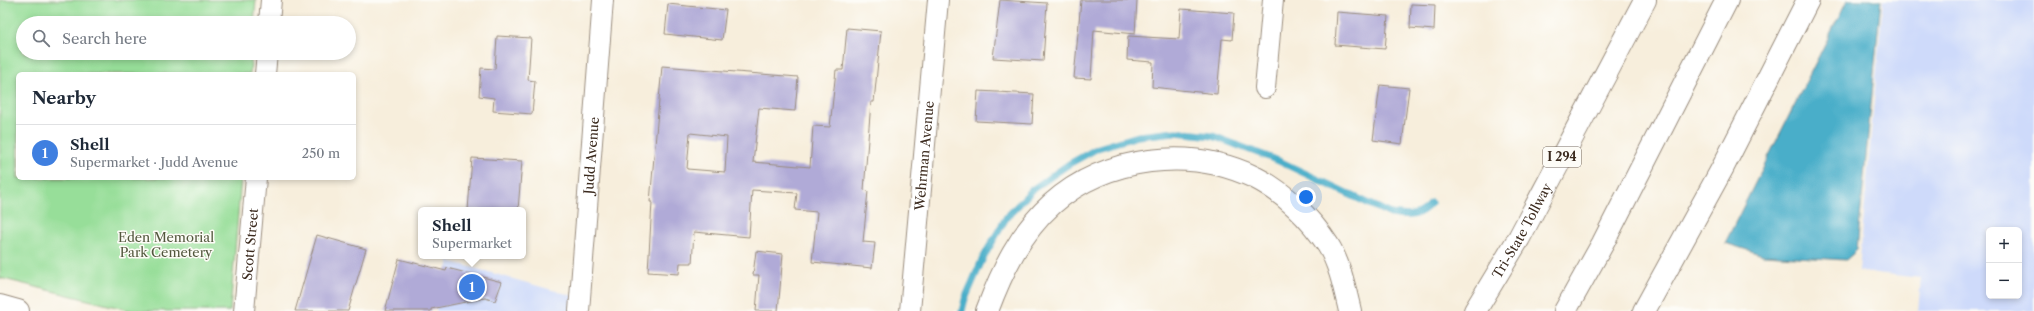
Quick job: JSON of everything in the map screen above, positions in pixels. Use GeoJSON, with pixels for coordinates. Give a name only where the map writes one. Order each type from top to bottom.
{"type":"FeatureCollection","features":[{"type":"Feature","properties":{"kind":"main road","name":"Tri-State Tollway"},"geometry":{"type":"LineString","coordinates":[[1475,311],[1519,238],[1645,0]]}},
{"type":"Feature","properties":{"kind":"main road"},"geometry":{"type":"LineString","coordinates":[[1565,311],[1603,243],[1728,0]]}},
{"type":"Feature","properties":{"kind":"main road"},"geometry":{"type":"LineString","coordinates":[[1644,311],[1722,169],[1808,0]]}},
{"type":"Feature","properties":{"kind":"main road"},"geometry":{"type":"LineString","coordinates":[[987,311],[1003,270],[1036,222],[1052,204],[1071,189],[1100,173],[1136,163],[1162,160],[1196,161],[1216,164],[1256,178],[1294,206],[1313,224],[1329,247],[1346,293],[1350,311]]}},
{"type":"Feature","properties":{"kind":"main road"},"geometry":{"type":"LineString","coordinates":[[0,306],[18,311]]}},
{"type":"Feature","properties":{"kind":"street"},"geometry":{"type":"LineString","coordinates":[[270,16],[271,0]]}},
{"type":"Feature","properties":{"kind":"street","name":"Judd Avenue"},"geometry":{"type":"LineString","coordinates":[[579,311],[603,0]]}},
{"type":"Feature","properties":{"kind":"street","name":"Wehrman Avenue"},"geometry":{"type":"LineString","coordinates":[[910,311],[938,0]]}},
{"type":"Feature","properties":{"kind":"street"},"geometry":{"type":"LineString","coordinates":[[1265,88],[1273,0]]}},
{"type":"Feature","properties":{"kind":"street"},"geometry":{"type":"LineString","coordinates":[[265,72],[266,60]]}},
{"type":"Feature","properties":{"kind":"street","name":"Scott Street"},"geometry":{"type":"LineString","coordinates":[[244,311],[256,180]]}},
{"type":"Feature","properties":{"kind":"shaded area"},"geometry":{"type":"Polygon","coordinates":[[[1883,0],[2034,0],[2034,311],[1918,311],[1921,278],[1859,271],[1883,0]]]}},
{"type":"Feature","properties":{"kind":"shaded area"},"geometry":{"type":"Polygon","coordinates":[[[449,261],[574,296],[573,311],[436,311],[449,261]]]}},
{"type":"Feature","properties":{"kind":"green space","name":"Eden Memorial Park Cemetery"},"geometry":{"type":"Polygon","coordinates":[[[0,0],[256,0],[255,16],[16,16],[16,60],[251,60],[250,72],[16,72],[16,180],[241,180],[230,311],[132,311],[0,278],[0,0]]]}},
{"type":"Feature","properties":{"kind":"water"},"geometry":{"type":"Polygon","coordinates":[[[1847,0],[1881,0],[1857,250],[1846,260],[1763,255],[1725,243],[1847,0]]]}},
{"type":"Feature","properties":{"kind":"building"},"geometry":{"type":"Polygon","coordinates":[[[1000,0],[1047,3],[1043,61],[993,58],[1000,0]]]}},
{"type":"Feature","properties":{"kind":"building"},"geometry":{"type":"Polygon","coordinates":[[[1081,0],[1137,0],[1135,34],[1094,30],[1091,79],[1074,78],[1081,0]]]}},
{"type":"Feature","properties":{"kind":"building"},"geometry":{"type":"Polygon","coordinates":[[[668,4],[726,10],[722,40],[665,34],[668,4]]]}},
{"type":"Feature","properties":{"kind":"building"},"geometry":{"type":"Polygon","coordinates":[[[1411,4],[1435,5],[1434,30],[1410,28],[1411,4]]]}},
{"type":"Feature","properties":{"kind":"building"},"geometry":{"type":"Polygon","coordinates":[[[1181,9],[1234,13],[1232,40],[1222,39],[1217,94],[1152,87],[1153,62],[1127,60],[1128,36],[1179,39],[1181,9]]]}},
{"type":"Feature","properties":{"kind":"building"},"geometry":{"type":"Polygon","coordinates":[[[1337,12],[1388,16],[1385,49],[1335,45],[1337,12]]]}},
{"type":"Feature","properties":{"kind":"building"},"geometry":{"type":"Polygon","coordinates":[[[847,28],[881,31],[874,102],[871,102],[864,190],[868,191],[863,242],[875,243],[872,268],[812,262],[817,212],[795,210],[797,193],[752,190],[749,237],[694,232],[692,263],[680,263],[679,274],[648,272],[652,202],[650,202],[662,66],[798,77],[795,111],[759,108],[753,162],[810,167],[813,126],[830,127],[836,70],[843,70],[847,28]],[[690,133],[687,169],[725,172],[727,137],[690,133]]]}},
{"type":"Feature","properties":{"kind":"building"},"geometry":{"type":"Polygon","coordinates":[[[497,36],[531,38],[528,80],[535,81],[532,114],[493,111],[494,98],[479,96],[481,68],[495,69],[497,36]]]}},
{"type":"Feature","properties":{"kind":"building"},"geometry":{"type":"Polygon","coordinates":[[[1380,85],[1409,88],[1402,144],[1373,140],[1380,85]]]}},
{"type":"Feature","properties":{"kind":"building"},"geometry":{"type":"Polygon","coordinates":[[[978,91],[1034,94],[1032,124],[976,121],[978,91]]]}},
{"type":"Feature","properties":{"kind":"building"},"geometry":{"type":"Polygon","coordinates":[[[472,158],[522,161],[518,207],[468,207],[472,158]]]}},
{"type":"Feature","properties":{"kind":"building"},"geometry":{"type":"Polygon","coordinates":[[[317,235],[366,249],[348,311],[295,311],[317,235]]]}},
{"type":"Feature","properties":{"kind":"building"},"geometry":{"type":"Polygon","coordinates":[[[756,251],[783,254],[778,311],[756,311],[759,275],[753,275],[756,251]]]}},
{"type":"Feature","properties":{"kind":"building"},"geometry":{"type":"Polygon","coordinates":[[[399,259],[446,271],[447,268],[502,282],[495,301],[485,298],[431,309],[431,311],[385,311],[399,259]]]}},
{"type":"Feature","properties":{"kind":"waterway"},"geometry":{"type":"LineString","coordinates":[[962,311],[965,299],[983,258],[1006,218],[1033,189],[1069,164],[1098,148],[1138,136],[1175,132],[1213,136],[1279,161],[1391,214],[1403,216],[1413,215],[1427,208],[1431,203]]}},
{"type":"Feature","properties":{"kind":"place","name":"Shell"},"geometry":{"type":"Point","coordinates":[472,287]}}]}
